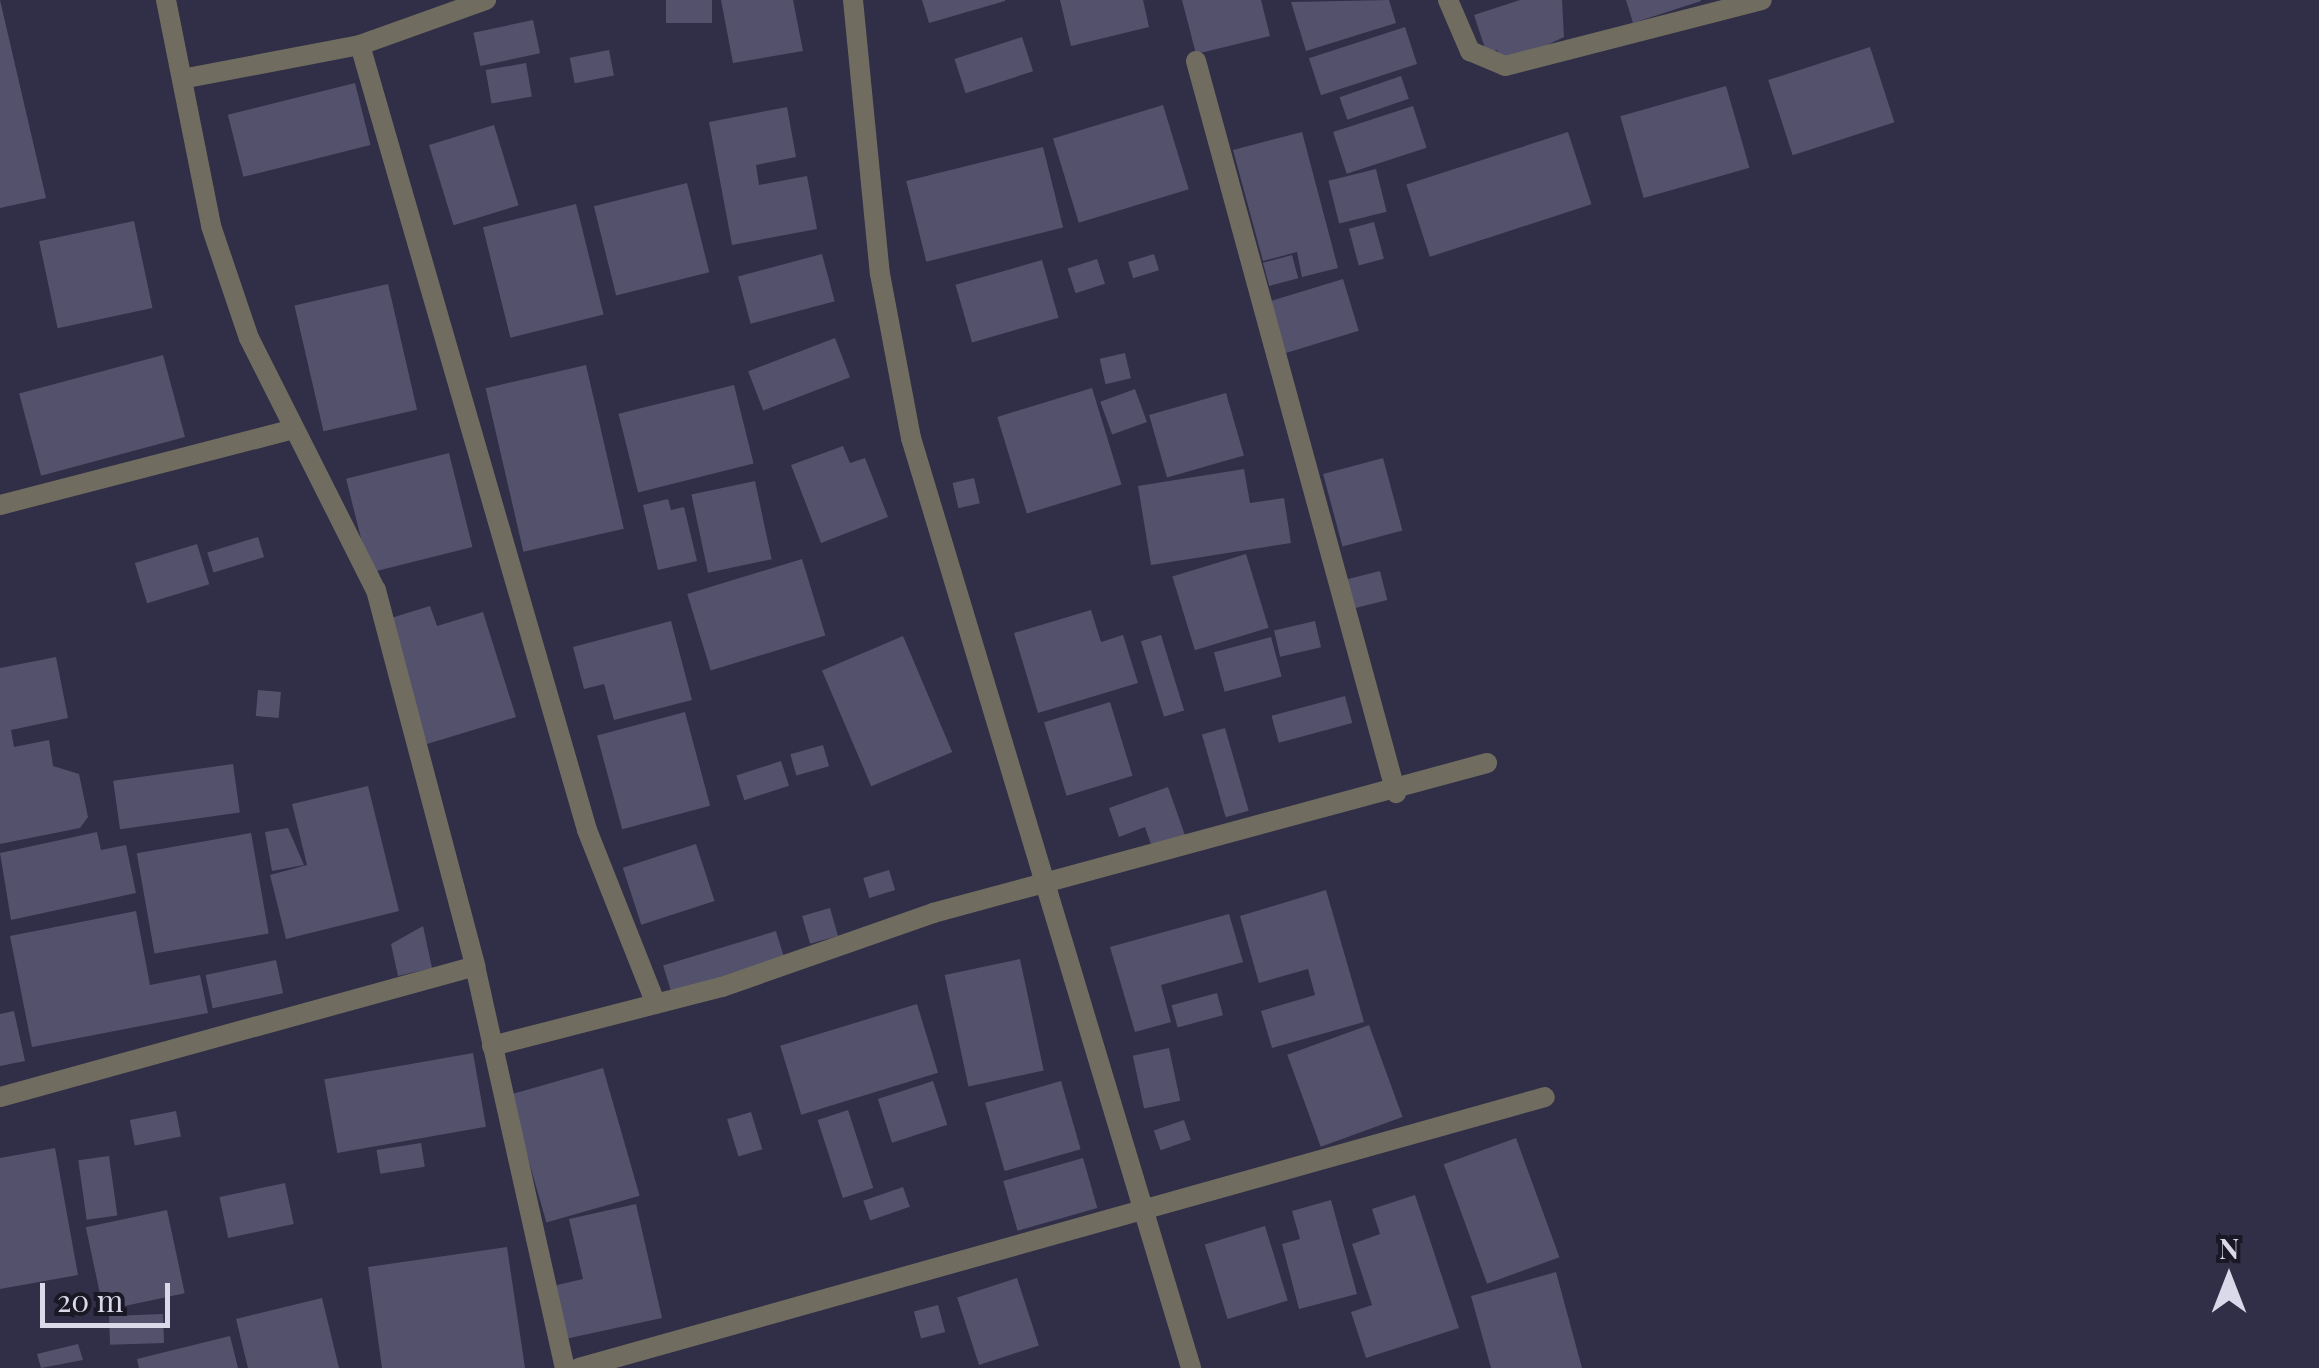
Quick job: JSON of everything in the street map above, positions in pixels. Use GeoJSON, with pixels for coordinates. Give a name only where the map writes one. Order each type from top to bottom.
{"type":"FeatureCollection","features":[{"type":"Feature","properties":{"kind":"street"},"geometry":{"type":"LineString","coordinates":[[166,0],[187,78],[212,226],[290,430],[376,590],[475,966],[566,1368]]}},
{"type":"Feature","properties":{"kind":"street"},"geometry":{"type":"LineString","coordinates":[[187,78],[360,46],[486,0]]}},
{"type":"Feature","properties":{"kind":"street"},"geometry":{"type":"LineString","coordinates":[[853,0],[880,274],[911,438],[1146,1206],[1191,1368]]}},
{"type":"Feature","properties":{"kind":"street"},"geometry":{"type":"LineString","coordinates":[[1448,0],[1470,51],[1506,66],[1762,0]]}},
{"type":"Feature","properties":{"kind":"street"},"geometry":{"type":"LineString","coordinates":[[360,46],[587,830],[656,1004]]}},
{"type":"Feature","properties":{"kind":"street"},"geometry":{"type":"LineString","coordinates":[[1196,61],[1396,793]]}},
{"type":"Feature","properties":{"kind":"street"},"geometry":{"type":"LineString","coordinates":[[0,505],[290,430]]}},
{"type":"Feature","properties":{"kind":"street"},"geometry":{"type":"LineString","coordinates":[[492,1046],[656,1004],[1048,882],[1396,793],[1487,764]]}},
{"type":"Feature","properties":{"kind":"street"},"geometry":{"type":"LineString","coordinates":[[0,1097],[475,966]]}},
{"type":"Feature","properties":{"kind":"street"},"geometry":{"type":"LineString","coordinates":[[578,1368],[1545,1096]]}},
{"type":"Feature","properties":{"kind":"building"},"geometry":{"type":"Polygon","coordinates":[[[0,0],[46,198],[0,208],[0,0]]]}},
{"type":"Feature","properties":{"kind":"building"},"geometry":{"type":"Polygon","coordinates":[[[666,0],[712,0],[712,23],[666,23],[666,0]]]}},
{"type":"Feature","properties":{"kind":"building"},"geometry":{"type":"Polygon","coordinates":[[[721,0],[793,0],[803,51],[733,63],[721,0]]]}},
{"type":"Feature","properties":{"kind":"building"},"geometry":{"type":"Polygon","coordinates":[[[922,0],[1005,0],[1005,1],[929,23],[922,0]]]}},
{"type":"Feature","properties":{"kind":"building"},"geometry":{"type":"Polygon","coordinates":[[[1060,0],[1143,0],[1149,27],[1071,46],[1060,0]]]}},
{"type":"Feature","properties":{"kind":"building"},"geometry":{"type":"Polygon","coordinates":[[[1182,0],[1261,0],[1270,36],[1196,54],[1182,0]]]}},
{"type":"Feature","properties":{"kind":"building"},"geometry":{"type":"Polygon","coordinates":[[[1389,0],[1396,23],[1306,51],[1291,2],[1389,0]]]}},
{"type":"Feature","properties":{"kind":"building"},"geometry":{"type":"Polygon","coordinates":[[[1520,0],[1562,0],[1564,37],[1503,66],[1497,50],[1487,54],[1474,15],[1520,0]]]}},
{"type":"Feature","properties":{"kind":"building"},"geometry":{"type":"Polygon","coordinates":[[[1626,0],[1701,0],[1701,1],[1633,23],[1626,0]]]}},
{"type":"Feature","properties":{"kind":"building"},"geometry":{"type":"Polygon","coordinates":[[[533,20],[540,53],[480,66],[473,33],[533,20]]]}},
{"type":"Feature","properties":{"kind":"building"},"geometry":{"type":"Polygon","coordinates":[[[1405,27],[1417,64],[1321,95],[1309,58],[1405,27]]]}},
{"type":"Feature","properties":{"kind":"building"},"geometry":{"type":"Polygon","coordinates":[[[1022,37],[1033,71],[966,93],[954,59],[1022,37]]]}},
{"type":"Feature","properties":{"kind":"building"},"geometry":{"type":"Polygon","coordinates":[[[1870,47],[1894,122],[1793,155],[1768,80],[1870,47]]]}},
{"type":"Feature","properties":{"kind":"building"},"geometry":{"type":"Polygon","coordinates":[[[609,50],[614,76],[575,83],[570,58],[609,50]]]}},
{"type":"Feature","properties":{"kind":"building"},"geometry":{"type":"Polygon","coordinates":[[[526,63],[532,96],[492,104],[486,70],[526,63]]]}},
{"type":"Feature","properties":{"kind":"building"},"geometry":{"type":"Polygon","coordinates":[[[1401,76],[1409,99],[1347,120],[1340,97],[1401,76]]]}},
{"type":"Feature","properties":{"kind":"building"},"geometry":{"type":"Polygon","coordinates":[[[355,83],[370,145],[243,177],[228,115],[355,83]]]}},
{"type":"Feature","properties":{"kind":"building"},"geometry":{"type":"Polygon","coordinates":[[[1726,86],[1749,168],[1644,198],[1620,116],[1726,86]]]}},
{"type":"Feature","properties":{"kind":"building"},"geometry":{"type":"Polygon","coordinates":[[[1163,105],[1189,189],[1079,223],[1053,139],[1163,105]]]}},
{"type":"Feature","properties":{"kind":"building"},"geometry":{"type":"Polygon","coordinates":[[[1413,106],[1427,148],[1347,174],[1333,132],[1413,106]]]}},
{"type":"Feature","properties":{"kind":"building"},"geometry":{"type":"Polygon","coordinates":[[[787,107],[796,157],[756,165],[759,185],[807,176],[817,229],[732,245],[709,122],[787,107]]]}},
{"type":"Feature","properties":{"kind":"building"},"geometry":{"type":"Polygon","coordinates":[[[494,125],[519,205],[454,225],[429,145],[494,125]]]}},
{"type":"Feature","properties":{"kind":"building"},"geometry":{"type":"Polygon","coordinates":[[[1302,132],[1338,268],[1302,277],[1297,252],[1263,261],[1233,150],[1302,132]]]}},
{"type":"Feature","properties":{"kind":"building"},"geometry":{"type":"Polygon","coordinates":[[[1568,132],[1591,204],[1430,257],[1406,185],[1568,132]]]}},
{"type":"Feature","properties":{"kind":"building"},"geometry":{"type":"Polygon","coordinates":[[[1043,147],[1063,228],[926,262],[906,181],[1043,147]]]}},
{"type":"Feature","properties":{"kind":"building"},"geometry":{"type":"Polygon","coordinates":[[[1376,169],[1387,212],[1339,224],[1328,181],[1376,169]]]}},
{"type":"Feature","properties":{"kind":"building"},"geometry":{"type":"Polygon","coordinates":[[[687,183],[709,272],[616,295],[594,206],[687,183]]]}},
{"type":"Feature","properties":{"kind":"building"},"geometry":{"type":"Polygon","coordinates":[[[576,204],[604,315],[510,338],[483,227],[576,204]]]}},
{"type":"Feature","properties":{"kind":"building"},"geometry":{"type":"Polygon","coordinates":[[[134,221],[153,308],[58,328],[39,241],[134,221]]]}},
{"type":"Feature","properties":{"kind":"building"},"geometry":{"type":"Polygon","coordinates":[[[1374,222],[1384,259],[1359,265],[1349,229],[1374,222]]]}},
{"type":"Feature","properties":{"kind":"building"},"geometry":{"type":"Polygon","coordinates":[[[822,254],[835,301],[751,324],[738,277],[822,254]]]}},
{"type":"Feature","properties":{"kind":"building"},"geometry":{"type":"Polygon","coordinates":[[[1154,254],[1159,270],[1133,278],[1128,262],[1154,254]]]}},
{"type":"Feature","properties":{"kind":"building"},"geometry":{"type":"Polygon","coordinates":[[[1292,255],[1298,278],[1269,286],[1263,263],[1292,255]]]}},
{"type":"Feature","properties":{"kind":"building"},"geometry":{"type":"Polygon","coordinates":[[[1097,259],[1105,284],[1076,293],[1068,269],[1097,259]]]}},
{"type":"Feature","properties":{"kind":"building"},"geometry":{"type":"Polygon","coordinates":[[[1042,260],[1059,318],[972,342],[955,285],[1042,260]]]}},
{"type":"Feature","properties":{"kind":"building"},"geometry":{"type":"Polygon","coordinates":[[[1343,279],[1359,331],[1285,353],[1269,302],[1343,279]]]}},
{"type":"Feature","properties":{"kind":"building"},"geometry":{"type":"Polygon","coordinates":[[[388,284],[417,410],[323,431],[294,306],[388,284]]]}},
{"type":"Feature","properties":{"kind":"building"},"geometry":{"type":"Polygon","coordinates":[[[835,338],[850,377],[763,411],[748,371],[835,338]]]}},
{"type":"Feature","properties":{"kind":"building"},"geometry":{"type":"Polygon","coordinates":[[[1125,353],[1131,378],[1106,384],[1100,359],[1125,353]]]}},
{"type":"Feature","properties":{"kind":"building"},"geometry":{"type":"Polygon","coordinates":[[[163,355],[185,437],[41,476],[19,394],[163,355]]]}},
{"type":"Feature","properties":{"kind":"building"},"geometry":{"type":"Polygon","coordinates":[[[586,365],[624,529],[523,552],[486,388],[586,365]]]}},
{"type":"Feature","properties":{"kind":"building"},"geometry":{"type":"Polygon","coordinates":[[[734,385],[754,464],[638,492],[619,414],[734,385]]]}},
{"type":"Feature","properties":{"kind":"building"},"geometry":{"type":"Polygon","coordinates":[[[1092,388],[1122,485],[1027,514],[997,417],[1092,388]]]}},
{"type":"Feature","properties":{"kind":"building"},"geometry":{"type":"Polygon","coordinates":[[[1135,389],[1147,422],[1112,435],[1100,402],[1135,389]]]}},
{"type":"Feature","properties":{"kind":"building"},"geometry":{"type":"Polygon","coordinates":[[[1226,393],[1244,455],[1167,478],[1149,415],[1226,393]]]}},
{"type":"Feature","properties":{"kind":"building"},"geometry":{"type":"Polygon","coordinates":[[[843,446],[850,463],[865,458],[888,517],[821,543],[791,465],[843,446]]]}},
{"type":"Feature","properties":{"kind":"building"},"geometry":{"type":"Polygon","coordinates":[[[449,453],[472,547],[370,573],[346,479],[449,453]]]}},
{"type":"Feature","properties":{"kind":"building"},"geometry":{"type":"Polygon","coordinates":[[[1383,458],[1402,530],[1343,546],[1323,474],[1383,458]]]}},
{"type":"Feature","properties":{"kind":"building"},"geometry":{"type":"Polygon","coordinates":[[[1244,469],[1250,503],[1284,498],[1291,543],[1151,565],[1138,486],[1244,469]]]}},
{"type":"Feature","properties":{"kind":"building"},"geometry":{"type":"Polygon","coordinates":[[[974,478],[980,503],[958,508],[953,483],[974,478]]]}},
{"type":"Feature","properties":{"kind":"building"},"geometry":{"type":"Polygon","coordinates":[[[755,481],[772,559],[708,573],[691,495],[755,481]]]}},
{"type":"Feature","properties":{"kind":"building"},"geometry":{"type":"Polygon","coordinates":[[[668,499],[671,510],[684,507],[697,561],[658,570],[643,505],[668,499]]]}},
{"type":"Feature","properties":{"kind":"building"},"geometry":{"type":"Polygon","coordinates":[[[258,537],[264,557],[213,573],[207,552],[258,537]]]}},
{"type":"Feature","properties":{"kind":"building"},"geometry":{"type":"Polygon","coordinates":[[[197,544],[209,584],[147,603],[135,563],[197,544]]]}},
{"type":"Feature","properties":{"kind":"building"},"geometry":{"type":"Polygon","coordinates":[[[1246,554],[1269,628],[1195,650],[1172,577],[1246,554]]]}},
{"type":"Feature","properties":{"kind":"building"},"geometry":{"type":"Polygon","coordinates":[[[802,559],[825,636],[711,671],[687,594],[802,559]]]}},
{"type":"Feature","properties":{"kind":"building"},"geometry":{"type":"Polygon","coordinates":[[[1380,571],[1387,600],[1348,610],[1341,581],[1380,571]]]}},
{"type":"Feature","properties":{"kind":"building"},"geometry":{"type":"Polygon","coordinates":[[[430,606],[437,626],[483,612],[516,717],[427,744],[388,619],[430,606]]]}},
{"type":"Feature","properties":{"kind":"building"},"geometry":{"type":"Polygon","coordinates":[[[1091,610],[1101,642],[1123,635],[1138,683],[1038,713],[1014,633],[1091,610]]]}},
{"type":"Feature","properties":{"kind":"building"},"geometry":{"type":"Polygon","coordinates":[[[671,621],[692,700],[614,720],[604,684],[584,689],[573,647],[671,621]]]}},
{"type":"Feature","properties":{"kind":"building"},"geometry":{"type":"Polygon","coordinates":[[[1315,621],[1321,647],[1280,657],[1274,630],[1315,621]]]}},
{"type":"Feature","properties":{"kind":"building"},"geometry":{"type":"Polygon","coordinates":[[[1161,635],[1184,711],[1164,717],[1141,641],[1161,635]]]}},
{"type":"Feature","properties":{"kind":"building"},"geometry":{"type":"Polygon","coordinates":[[[903,636],[952,752],[871,786],[822,670],[903,636]]]}},
{"type":"Feature","properties":{"kind":"building"},"geometry":{"type":"Polygon","coordinates":[[[1271,637],[1282,677],[1225,692],[1214,652],[1271,637]]]}},
{"type":"Feature","properties":{"kind":"building"},"geometry":{"type":"Polygon","coordinates":[[[56,657],[68,718],[11,730],[14,747],[49,740],[53,766],[79,774],[88,817],[80,828],[0,844],[0,668],[56,657]]]}},
{"type":"Feature","properties":{"kind":"building"},"geometry":{"type":"Polygon","coordinates":[[[258,690],[281,692],[279,718],[256,716],[258,690]]]}},
{"type":"Feature","properties":{"kind":"building"},"geometry":{"type":"Polygon","coordinates":[[[1345,696],[1352,723],[1279,743],[1272,716],[1345,696]]]}},
{"type":"Feature","properties":{"kind":"building"},"geometry":{"type":"Polygon","coordinates":[[[1110,702],[1133,776],[1067,796],[1044,722],[1110,702]]]}},
{"type":"Feature","properties":{"kind":"building"},"geometry":{"type":"Polygon","coordinates":[[[685,712],[710,806],[622,829],[597,736],[685,712]]]}},
{"type":"Feature","properties":{"kind":"building"},"geometry":{"type":"Polygon","coordinates":[[[1225,728],[1249,811],[1226,817],[1202,735],[1225,728]]]}},
{"type":"Feature","properties":{"kind":"building"},"geometry":{"type":"Polygon","coordinates":[[[823,745],[829,766],[796,776],[790,754],[823,745]]]}},
{"type":"Feature","properties":{"kind":"building"},"geometry":{"type":"Polygon","coordinates":[[[781,761],[789,786],[744,800],[736,776],[781,761]]]}},
{"type":"Feature","properties":{"kind":"building"},"geometry":{"type":"Polygon","coordinates":[[[233,764],[240,813],[120,829],[113,781],[233,764]]]}},
{"type":"Feature","properties":{"kind":"building"},"geometry":{"type":"Polygon","coordinates":[[[368,786],[399,911],[286,939],[270,875],[307,865],[292,804],[368,786]]]}},
{"type":"Feature","properties":{"kind":"building"},"geometry":{"type":"Polygon","coordinates":[[[1168,787],[1186,838],[1153,850],[1145,827],[1119,837],[1109,808],[1168,787]]]}},
{"type":"Feature","properties":{"kind":"building"},"geometry":{"type":"Polygon","coordinates":[[[288,828],[304,865],[272,871],[265,832],[288,828]]]}},
{"type":"Feature","properties":{"kind":"building"},"geometry":{"type":"Polygon","coordinates":[[[97,832],[101,850],[126,845],[136,893],[11,920],[0,853],[97,832]]]}},
{"type":"Feature","properties":{"kind":"building"},"geometry":{"type":"Polygon","coordinates":[[[251,833],[269,933],[154,954],[137,853],[251,833]]]}},
{"type":"Feature","properties":{"kind":"building"},"geometry":{"type":"Polygon","coordinates":[[[696,844],[715,901],[641,925],[623,868],[696,844]]]}},
{"type":"Feature","properties":{"kind":"building"},"geometry":{"type":"Polygon","coordinates":[[[889,870],[895,890],[869,898],[863,878],[889,870]]]}},
{"type":"Feature","properties":{"kind":"building"},"geometry":{"type":"Polygon","coordinates":[[[1326,890],[1364,1022],[1272,1048],[1261,1011],[1315,995],[1308,969],[1259,983],[1240,916],[1326,890]]]}},
{"type":"Feature","properties":{"kind":"building"},"geometry":{"type":"Polygon","coordinates":[[[830,908],[838,936],[810,944],[802,916],[830,908]]]}},
{"type":"Feature","properties":{"kind":"building"},"geometry":{"type":"Polygon","coordinates":[[[136,911],[150,985],[200,975],[208,1013],[32,1047],[10,936],[136,911]]]}},
{"type":"Feature","properties":{"kind":"building"},"geometry":{"type":"Polygon","coordinates":[[[1229,914],[1243,962],[1161,985],[1171,1022],[1135,1032],[1110,947],[1229,914]]]}},
{"type":"Feature","properties":{"kind":"building"},"geometry":{"type":"Polygon","coordinates":[[[423,926],[432,968],[398,976],[391,944],[423,926]]]}},
{"type":"Feature","properties":{"kind":"building"},"geometry":{"type":"Polygon","coordinates":[[[776,931],[785,961],[672,995],[663,965],[776,931]]]}},
{"type":"Feature","properties":{"kind":"building"},"geometry":{"type":"Polygon","coordinates":[[[1020,959],[1044,1071],[968,1087],[945,975],[1020,959]]]}},
{"type":"Feature","properties":{"kind":"building"},"geometry":{"type":"Polygon","coordinates":[[[276,960],[283,993],[213,1008],[206,975],[276,960]]]}},
{"type":"Feature","properties":{"kind":"building"},"geometry":{"type":"Polygon","coordinates":[[[1217,993],[1223,1015],[1178,1027],[1172,1005],[1217,993]]]}},
{"type":"Feature","properties":{"kind":"building"},"geometry":{"type":"Polygon","coordinates":[[[917,1004],[938,1073],[801,1115],[780,1046],[917,1004]]]}},
{"type":"Feature","properties":{"kind":"building"},"geometry":{"type":"Polygon","coordinates":[[[14,1011],[25,1061],[0,1066],[0,1014],[14,1011]]]}},
{"type":"Feature","properties":{"kind":"building"},"geometry":{"type":"Polygon","coordinates":[[[1369,1025],[1403,1117],[1321,1147],[1287,1055],[1369,1025]]]}},
{"type":"Feature","properties":{"kind":"building"},"geometry":{"type":"Polygon","coordinates":[[[1169,1048],[1180,1101],[1144,1109],[1133,1056],[1169,1048]]]}},
{"type":"Feature","properties":{"kind":"building"},"geometry":{"type":"Polygon","coordinates":[[[473,1053],[486,1127],[337,1153],[324,1079],[473,1053]]]}},
{"type":"Feature","properties":{"kind":"building"},"geometry":{"type":"Polygon","coordinates":[[[603,1068],[640,1196],[546,1223],[510,1095],[603,1068]]]}},
{"type":"Feature","properties":{"kind":"building"},"geometry":{"type":"Polygon","coordinates":[[[933,1081],[947,1125],[892,1143],[878,1099],[933,1081]]]}},
{"type":"Feature","properties":{"kind":"building"},"geometry":{"type":"Polygon","coordinates":[[[1061,1081],[1081,1149],[1005,1171],[985,1103],[1061,1081]]]}},
{"type":"Feature","properties":{"kind":"building"},"geometry":{"type":"Polygon","coordinates":[[[848,1110],[873,1188],[843,1198],[818,1120],[848,1110]]]}},
{"type":"Feature","properties":{"kind":"building"},"geometry":{"type":"Polygon","coordinates":[[[176,1111],[181,1137],[135,1145],[130,1120],[176,1111]]]}},
{"type":"Feature","properties":{"kind":"building"},"geometry":{"type":"Polygon","coordinates":[[[751,1112],[762,1149],[738,1157],[727,1119],[751,1112]]]}},
{"type":"Feature","properties":{"kind":"building"},"geometry":{"type":"Polygon","coordinates":[[[1184,1120],[1191,1140],[1161,1150],[1154,1130],[1184,1120]]]}},
{"type":"Feature","properties":{"kind":"building"},"geometry":{"type":"Polygon","coordinates":[[[1516,1138],[1559,1257],[1487,1284],[1444,1164],[1516,1138]]]}},
{"type":"Feature","properties":{"kind":"building"},"geometry":{"type":"Polygon","coordinates":[[[421,1143],[425,1167],[380,1174],[377,1150],[421,1143]]]}},
{"type":"Feature","properties":{"kind":"building"},"geometry":{"type":"Polygon","coordinates":[[[55,1148],[78,1275],[0,1289],[0,1158],[55,1148]]]}},
{"type":"Feature","properties":{"kind":"building"},"geometry":{"type":"Polygon","coordinates":[[[109,1156],[117,1215],[87,1220],[78,1160],[109,1156]]]}},
{"type":"Feature","properties":{"kind":"building"},"geometry":{"type":"Polygon","coordinates":[[[1083,1158],[1097,1208],[1018,1231],[1003,1181],[1083,1158]]]}},
{"type":"Feature","properties":{"kind":"building"},"geometry":{"type":"Polygon","coordinates":[[[285,1183],[294,1224],[228,1238],[219,1197],[285,1183]]]}},
{"type":"Feature","properties":{"kind":"building"},"geometry":{"type":"Polygon","coordinates":[[[903,1187],[910,1207],[870,1221],[863,1201],[903,1187]]]}},
{"type":"Feature","properties":{"kind":"building"},"geometry":{"type":"Polygon","coordinates":[[[1415,1195],[1459,1328],[1366,1358],[1351,1312],[1372,1305],[1352,1244],[1380,1234],[1372,1209],[1415,1195]]]}},
{"type":"Feature","properties":{"kind":"building"},"geometry":{"type":"Polygon","coordinates":[[[1331,1200],[1357,1294],[1299,1309],[1282,1244],[1300,1239],[1292,1211],[1331,1200]]]}},
{"type":"Feature","properties":{"kind":"building"},"geometry":{"type":"Polygon","coordinates":[[[636,1204],[662,1318],[565,1339],[553,1286],[583,1279],[569,1219],[636,1204]]]}},
{"type":"Feature","properties":{"kind":"building"},"geometry":{"type":"Polygon","coordinates":[[[167,1210],[185,1293],[103,1310],[86,1227],[167,1210]]]}},
{"type":"Feature","properties":{"kind":"building"},"geometry":{"type":"Polygon","coordinates":[[[1265,1226],[1288,1301],[1228,1319],[1205,1244],[1265,1226]]]}},
{"type":"Feature","properties":{"kind":"building"},"geometry":{"type":"Polygon","coordinates":[[[507,1247],[525,1368],[382,1368],[368,1267],[507,1247]]]}},
{"type":"Feature","properties":{"kind":"building"},"geometry":{"type":"Polygon","coordinates":[[[1556,1272],[1582,1368],[1491,1368],[1471,1296],[1556,1272]]]}},
{"type":"Feature","properties":{"kind":"building"},"geometry":{"type":"Polygon","coordinates":[[[1017,1278],[1039,1346],[979,1365],[957,1297],[1017,1278]]]}},
{"type":"Feature","properties":{"kind":"building"},"geometry":{"type":"Polygon","coordinates":[[[322,1298],[339,1368],[248,1368],[236,1319],[322,1298]]]}},
{"type":"Feature","properties":{"kind":"building"},"geometry":{"type":"Polygon","coordinates":[[[938,1305],[945,1332],[921,1339],[914,1311],[938,1305]]]}},
{"type":"Feature","properties":{"kind":"building"},"geometry":{"type":"Polygon","coordinates":[[[163,1314],[164,1343],[110,1345],[109,1316],[163,1314]]]}},
{"type":"Feature","properties":{"kind":"building"},"geometry":{"type":"Polygon","coordinates":[[[230,1336],[238,1368],[139,1368],[137,1359],[230,1336]]]}},
{"type":"Feature","properties":{"kind":"building"},"geometry":{"type":"Polygon","coordinates":[[[78,1344],[83,1360],[41,1368],[37,1354],[78,1344]]]}}]}
